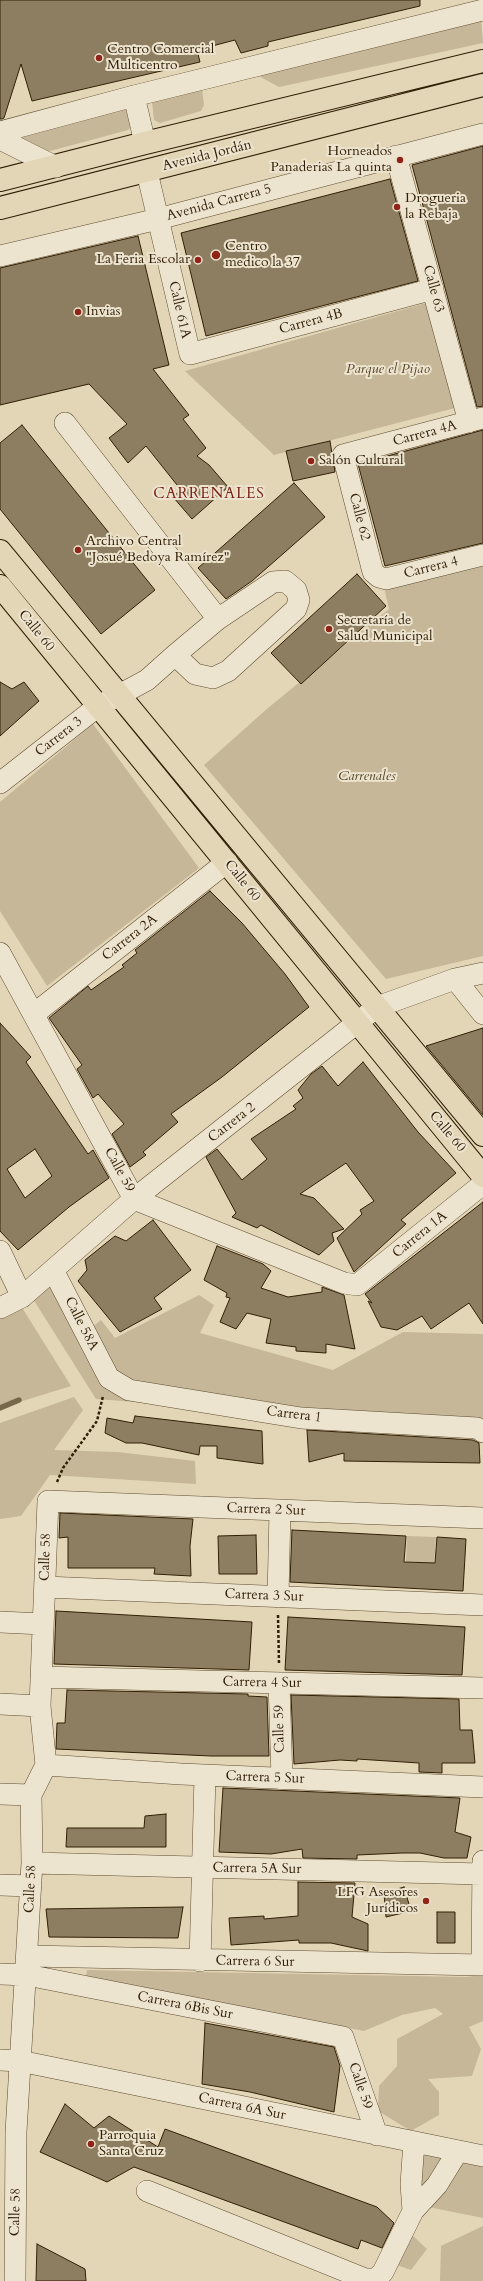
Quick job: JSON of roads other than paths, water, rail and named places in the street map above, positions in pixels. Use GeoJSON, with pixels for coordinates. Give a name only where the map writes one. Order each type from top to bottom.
{"type":"FeatureCollection","features":[{"type":"Feature","properties":{"kind":"main road","name":"Avenida Jordán"},"geometry":{"type":"LineString","coordinates":[[0,180],[145,143],[483,61]]}},
{"type":"Feature","properties":{"kind":"main road","name":"Avenida Jordán"},"geometry":{"type":"LineString","coordinates":[[0,208],[147,172],[483,85]]}},
{"type":"Feature","properties":{"kind":"main road","name":"Calle 60"},"geometry":{"type":"LineString","coordinates":[[0,551],[483,1135]]}},
{"type":"Feature","properties":{"kind":"main road","name":"Calle 60"},"geometry":{"type":"LineString","coordinates":[[0,586],[97,707],[483,1176]]}},
{"type":"Feature","properties":{"kind":"street"},"geometry":{"type":"LineString","coordinates":[[0,132],[134,96],[483,10]]}},
{"type":"Feature","properties":{"kind":"street"},"geometry":{"type":"LineString","coordinates":[[134,96],[145,143]]}},
{"type":"Feature","properties":{"kind":"street","name":"Avenida Carrera 5"},"geometry":{"type":"LineString","coordinates":[[0,256],[158,219],[483,134]]}},
{"type":"Feature","properties":{"kind":"street"},"geometry":{"type":"LineString","coordinates":[[0,139],[56,166]]}},
{"type":"Feature","properties":{"kind":"street","name":"Calle 63"},"geometry":{"type":"LineString","coordinates":[[396,156],[433,289],[476,420]]}},
{"type":"Feature","properties":{"kind":"street","name":"Calle 61A"},"geometry":{"type":"LineString","coordinates":[[147,172],[190,354]]}},
{"type":"Feature","properties":{"kind":"street","name":"Carrera 4B"},"geometry":{"type":"LineString","coordinates":[[190,354],[433,289]]}},
{"type":"Feature","properties":{"kind":"street","name":"Carrera 4A"},"geometry":{"type":"LineString","coordinates":[[343,455],[476,420]]}},
{"type":"Feature","properties":{"kind":"street"},"geometry":{"type":"LineString","coordinates":[[65,423],[218,619]]}},
{"type":"Feature","properties":{"kind":"street","name":"Calle 62"},"geometry":{"type":"LineString","coordinates":[[343,455],[374,572],[379,577]]}},
{"type":"Feature","properties":{"kind":"street","name":"Carrera 4"},"geometry":{"type":"LineString","coordinates":[[379,577],[386,579],[483,555]]}},
{"type":"Feature","properties":{"kind":"street","name":"Carrera 3"},"geometry":{"type":"LineString","coordinates":[[0,783],[97,707],[147,680],[175,655],[218,619],[273,582],[285,581],[296,590],[299,600],[296,609],[228,671],[213,678],[195,674],[175,655]]}},
{"type":"Feature","properties":{"kind":"street","name":"Carrera 2A"},"geometry":{"type":"LineString","coordinates":[[34,1014],[226,862]]}},
{"type":"Feature","properties":{"kind":"street","name":"Calle 59"},"geometry":{"type":"LineString","coordinates":[[0,953],[134,1199],[344,1284],[357,1285]]}},
{"type":"Feature","properties":{"kind":"street","name":"Carrera 2"},"geometry":{"type":"LineString","coordinates":[[0,1308],[22,1297],[134,1199],[377,1007],[455,979],[483,973]]}},
{"type":"Feature","properties":{"kind":"street"},"geometry":{"type":"LineString","coordinates":[[455,979],[483,1014]]}},
{"type":"Feature","properties":{"kind":"street","name":"Carrera 1A"},"geometry":{"type":"LineString","coordinates":[[357,1285],[483,1184]]}},
{"type":"Feature","properties":{"kind":"street"},"geometry":{"type":"LineString","coordinates":[[0,1251],[22,1297]]}},
{"type":"Feature","properties":{"kind":"street","name":"Calle 58A"},"geometry":{"type":"LineString","coordinates":[[53,1270],[108,1378]]}},
{"type":"Feature","properties":{"kind":"street","name":"Carrera 1"},"geometry":{"type":"LineString","coordinates":[[108,1378],[128,1390],[301,1418],[477,1428],[483,1432]]}},
{"type":"Feature","properties":{"kind":"street","name":"Carrera 2 Sur"},"geometry":{"type":"LineString","coordinates":[[48,1501],[483,1518]]}},
{"type":"Feature","properties":{"kind":"street","name":"Calle 58"},"geometry":{"type":"LineString","coordinates":[[15,2281],[16,2132],[10,2061],[27,1966],[32,1863],[31,1794],[46,1765],[40,1706],[48,1501]]}},
{"type":"Feature","properties":{"kind":"street"},"geometry":{"type":"LineString","coordinates":[[278,1597],[280,1511]]}},
{"type":"Feature","properties":{"kind":"street","name":"Carrera 3 Sur"},"geometry":{"type":"LineString","coordinates":[[45,1587],[483,1605]]}},
{"type":"Feature","properties":{"kind":"street"},"geometry":{"type":"LineString","coordinates":[[0,1622],[43,1624]]}},
{"type":"Feature","properties":{"kind":"street","name":"Carrera 4 Sur"},"geometry":{"type":"LineString","coordinates":[[41,1677],[483,1688]]}},
{"type":"Feature","properties":{"kind":"street","name":"Calle 59"},"geometry":{"type":"LineString","coordinates":[[279,1683],[282,1779]]}},
{"type":"Feature","properties":{"kind":"street"},"geometry":{"type":"LineString","coordinates":[[0,1704],[40,1706]]}},
{"type":"Feature","properties":{"kind":"street","name":"Carrera 5 Sur"},"geometry":{"type":"LineString","coordinates":[[46,1765],[205,1776],[483,1787]]}},
{"type":"Feature","properties":{"kind":"street"},"geometry":{"type":"LineString","coordinates":[[200,1961],[205,1776]]}},
{"type":"Feature","properties":{"kind":"street"},"geometry":{"type":"LineString","coordinates":[[0,1794],[31,1794]]}},
{"type":"Feature","properties":{"kind":"street","name":"Carrera 5A Sur"},"geometry":{"type":"LineString","coordinates":[[32,1863],[202,1868],[483,1867]]}},
{"type":"Feature","properties":{"kind":"street","name":"Carrera 6 Sur"},"geometry":{"type":"LineString","coordinates":[[0,1974],[27,1966],[200,1961],[482,1966],[483,1867]]}},
{"type":"Feature","properties":{"kind":"street"},"geometry":{"type":"LineString","coordinates":[[0,1885],[31,1886]]}},
{"type":"Feature","properties":{"kind":"street","name":"Carrera 6Bis Sur"},"geometry":{"type":"LineString","coordinates":[[27,1966],[343,2037]]}},
{"type":"Feature","properties":{"kind":"street","name":"Calle 59"},"geometry":{"type":"LineString","coordinates":[[343,2037],[377,2135]]}},
{"type":"Feature","properties":{"kind":"street","name":"Carrera 6A Sur"},"geometry":{"type":"LineString","coordinates":[[10,2061],[483,2156]]}},
{"type":"Feature","properties":{"kind":"street"},"geometry":{"type":"LineString","coordinates":[[413,2211],[411,2184],[414,2142]]}},
{"type":"Feature","properties":{"kind":"street"},"geometry":{"type":"LineString","coordinates":[[147,2191],[364,2279],[376,2279],[383,2272],[413,2211],[437,2185],[458,2151]]}},
{"type":"Feature","properties":{"kind":"waterway"},"geometry":{"type":"LineString","coordinates":[[0,1408],[19,1400]]}},
{"type":"Feature","properties":{"kind":"place","name":"Centro Comercial Multicentro"},"geometry":{"type":"Point","coordinates":[99,58]}},
{"type":"Feature","properties":{"kind":"place","name":"Horneados Panaderias La quinta"},"geometry":{"type":"Point","coordinates":[400,160]}},
{"type":"Feature","properties":{"kind":"place","name":"Drogueria la Rebaja"},"geometry":{"type":"Point","coordinates":[397,207]}},
{"type":"Feature","properties":{"kind":"place","name":"Centro medico la 37"},"geometry":{"type":"Point","coordinates":[216,255]}},
{"type":"Feature","properties":{"kind":"place","name":"La Feria Escolar"},"geometry":{"type":"Point","coordinates":[198,260]}},
{"type":"Feature","properties":{"kind":"place","name":"Invias"},"geometry":{"type":"Point","coordinates":[78,312]}},
{"type":"Feature","properties":{"kind":"place","name":"Salón Cultural"},"geometry":{"type":"Point","coordinates":[311,461]}},
{"type":"Feature","properties":{"kind":"place","name":"Archivo Central \"Josué Bedoya Ramírez\""},"geometry":{"type":"Point","coordinates":[78,550]}},
{"type":"Feature","properties":{"kind":"place","name":"Secretaría de Salud Municipal"},"geometry":{"type":"Point","coordinates":[329,629]}},
{"type":"Feature","properties":{"kind":"place","name":"LFG Asesores Jurídicos"},"geometry":{"type":"Point","coordinates":[426,1901]}},
{"type":"Feature","properties":{"kind":"place","name":"Parroquia Santa Cruz"},"geometry":{"type":"Point","coordinates":[91,2144]}},
{"type":"Feature","properties":{"kind":"district","name":"CARRENALES"},"geometry":{"type":"Point","coordinates":[209,495]}},
{"type":"Feature","properties":{"kind":"park label","name":"Parque el Pijao"},"geometry":{"type":"Point","coordinates":[388,370]}},
{"type":"Feature","properties":{"kind":"park label","name":"Carrenales"},"geometry":{"type":"Point","coordinates":[367,777]}}]}
